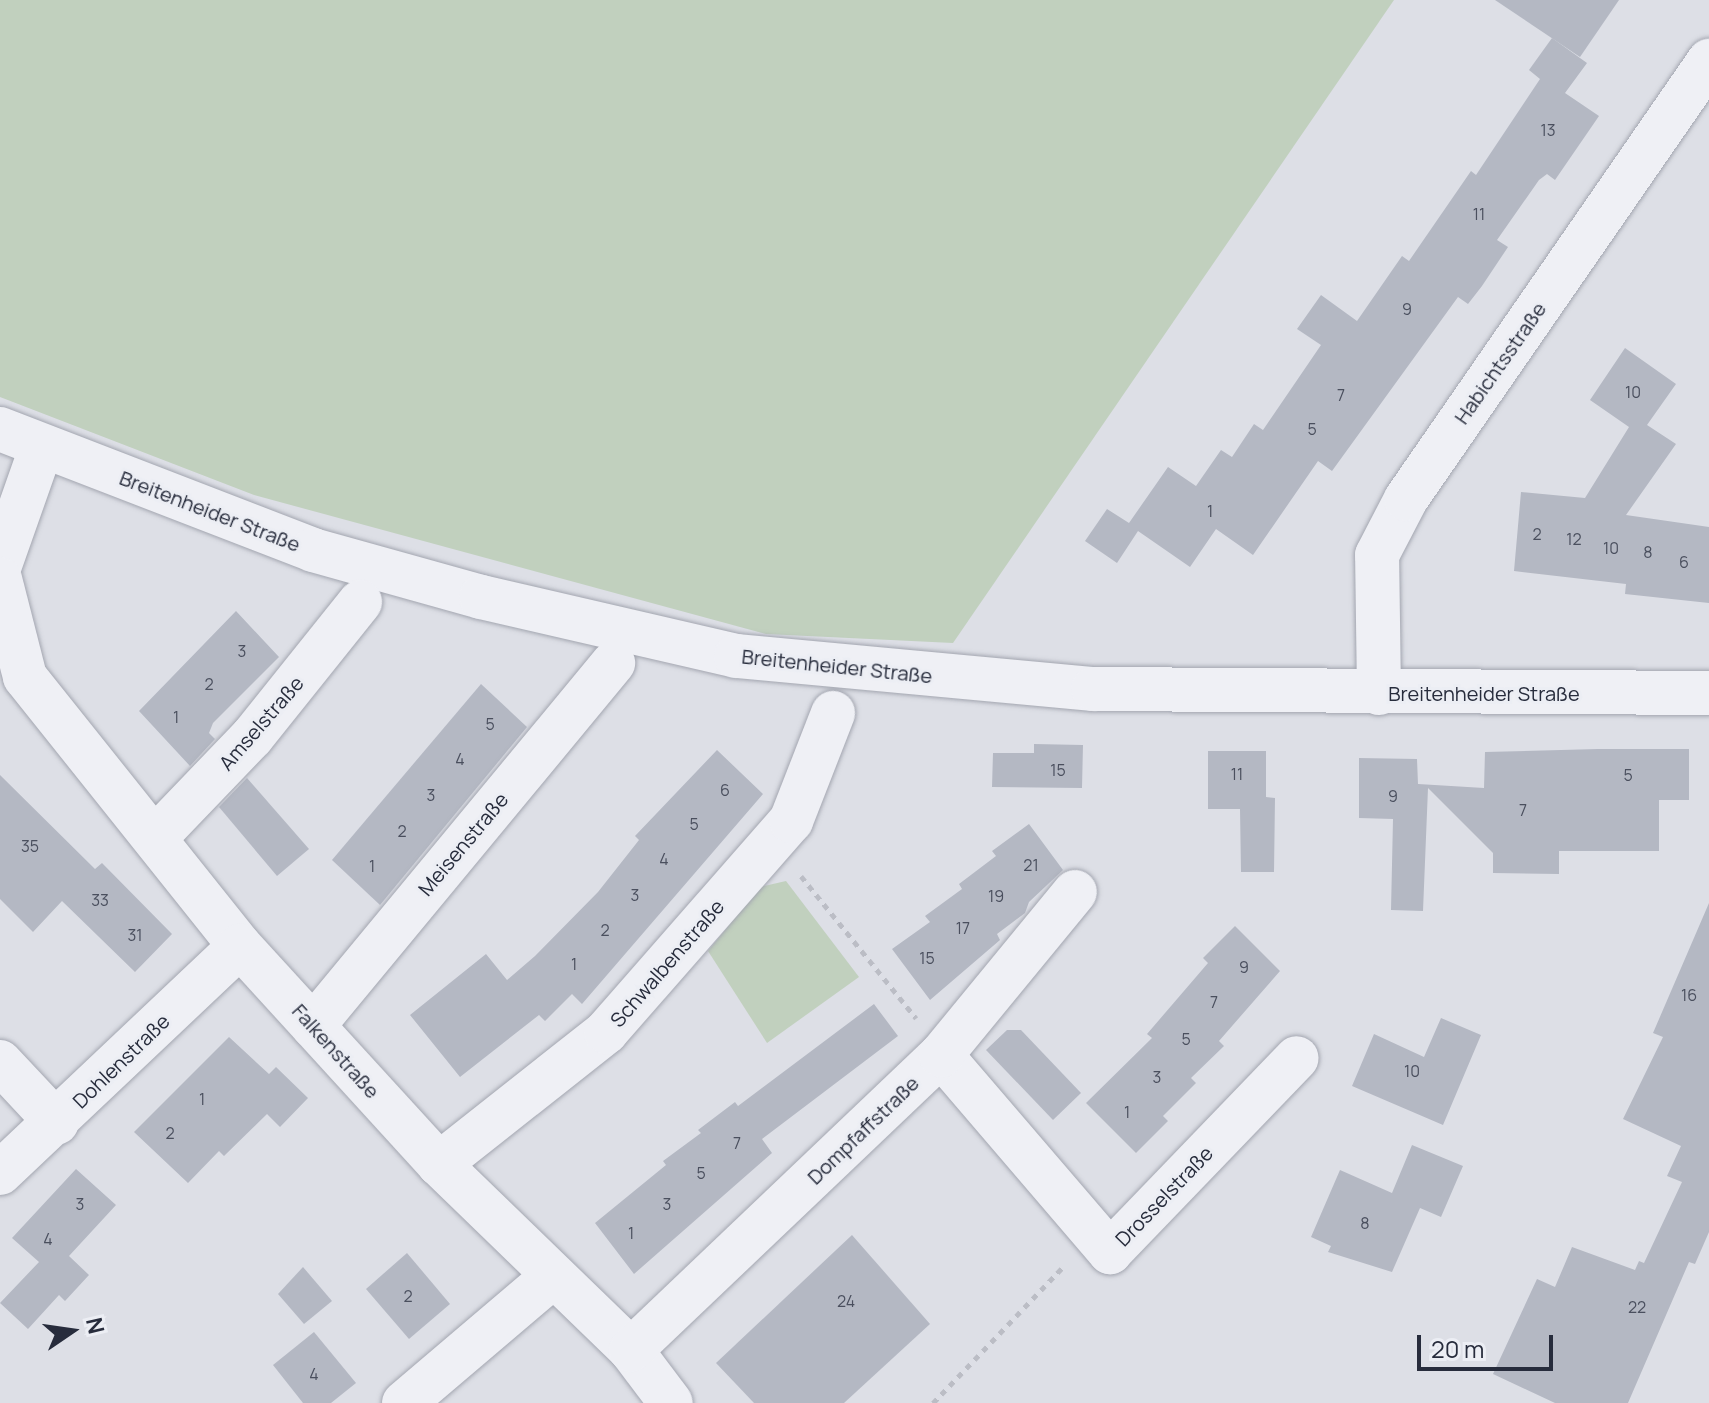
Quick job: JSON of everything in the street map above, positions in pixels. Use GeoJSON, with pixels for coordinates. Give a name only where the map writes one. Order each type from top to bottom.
{"type":"FeatureCollection","features":[{"type":"Feature","properties":{"kind":"street","name":"Habichtsstraße"},"geometry":{"type":"LineString","coordinates":[[1379,693],[1377,555],[1406,499],[1709,61]]}},
{"type":"Feature","properties":{"kind":"street","name":"Breitenheider Straße"},"geometry":{"type":"LineString","coordinates":[[0,429],[313,550],[481,597],[736,656],[1093,689],[1709,693]]}},
{"type":"Feature","properties":{"kind":"street"},"geometry":{"type":"LineString","coordinates":[[0,565],[42,446]]}},
{"type":"Feature","properties":{"kind":"street"},"geometry":{"type":"LineString","coordinates":[[0,579],[12,690]]}},
{"type":"Feature","properties":{"kind":"street","name":"Amselstraße"},"geometry":{"type":"LineString","coordinates":[[155,838],[252,737],[360,602]]}},
{"type":"Feature","properties":{"kind":"street","name":"Meisenstraße"},"geometry":{"type":"LineString","coordinates":[[313,1026],[613,663]]}},
{"type":"Feature","properties":{"kind":"street","name":"Falkenstraße"},"geometry":{"type":"LineString","coordinates":[[12,690],[155,838],[240,946],[439,1164],[551,1278],[631,1350],[671,1403]]}},
{"type":"Feature","properties":{"kind":"street","name":"Schwalbenstraße"},"geometry":{"type":"LineString","coordinates":[[439,1164],[606,1032],[791,821],[833,713]]}},
{"type":"Feature","properties":{"kind":"street","name":"Dompfaffstraße"},"geometry":{"type":"LineString","coordinates":[[631,1350],[942,1054],[1075,892]]}},
{"type":"Feature","properties":{"kind":"street","name":"Dohlenstraße"},"geometry":{"type":"LineString","coordinates":[[0,1173],[57,1123],[240,946]]}},
{"type":"Feature","properties":{"kind":"street","name":"Drosselstraße"},"geometry":{"type":"LineString","coordinates":[[942,1054],[1110,1252],[1297,1058]]}},
{"type":"Feature","properties":{"kind":"street"},"geometry":{"type":"LineString","coordinates":[[0,1062],[57,1123]]}},
{"type":"Feature","properties":{"kind":"street"},"geometry":{"type":"LineString","coordinates":[[404,1403],[551,1278]]}},
{"type":"Feature","properties":{"kind":"path"},"geometry":{"type":"LineString","coordinates":[[773,841],[942,1054]]}},
{"type":"Feature","properties":{"kind":"path"},"geometry":{"type":"LineString","coordinates":[[933,1403],[1095,1234]]}},
{"type":"Feature","properties":{"kind":"green space"},"geometry":{"type":"Polygon","coordinates":[[[0,0],[1394,0],[953,643],[766,634],[254,495],[0,397],[0,0]]]}},
{"type":"Feature","properties":{"kind":"green space"},"geometry":{"type":"Polygon","coordinates":[[[786,881],[859,977],[767,1043],[708,951],[760,887],[786,881]]]}},
{"type":"Feature","properties":{"kind":"building"},"geometry":{"type":"Polygon","coordinates":[[[1495,0],[1619,0],[1580,57],[1495,0]]]}},
{"type":"Feature","properties":{"kind":"building"},"geometry":{"type":"Polygon","coordinates":[[[1552,38],[1587,63],[1565,93],[1599,116],[1555,180],[1547,174],[1539,180],[1497,240],[1508,247],[1482,286],[1468,304],[1458,297],[1332,471],[1318,461],[1253,555],[1216,529],[1190,567],[1138,531],[1117,563],[1085,541],[1107,509],[1129,523],[1168,467],[1196,486],[1221,450],[1232,457],[1254,424],[1263,430],[1321,345],[1297,329],[1321,295],[1357,321],[1402,256],[1409,261],[1471,171],[1476,175],[1540,79],[1529,70],[1552,38]]]}},
{"type":"Feature","properties":{"kind":"building"},"geometry":{"type":"Polygon","coordinates":[[[1625,348],[1676,384],[1647,425],[1676,444],[1626,515],[1709,527],[1709,603],[1625,594],[1626,584],[1514,571],[1521,492],[1585,498],[1629,427],[1590,400],[1625,348]]]}},
{"type":"Feature","properties":{"kind":"building"},"geometry":{"type":"Polygon","coordinates":[[[236,611],[279,657],[213,723],[209,733],[215,739],[190,766],[139,711],[236,611]]]}},
{"type":"Feature","properties":{"kind":"building"},"geometry":{"type":"Polygon","coordinates":[[[481,684],[527,727],[380,905],[332,860],[481,684]]]}},
{"type":"Feature","properties":{"kind":"building"},"geometry":{"type":"Polygon","coordinates":[[[1034,744],[1083,745],[1082,788],[992,787],[993,753],[1034,753],[1034,744]]]}},
{"type":"Feature","properties":{"kind":"building"},"geometry":{"type":"Polygon","coordinates":[[[1689,749],[1689,800],[1659,800],[1659,851],[1559,851],[1559,874],[1493,873],[1493,853],[1428,788],[1423,911],[1391,910],[1393,819],[1359,818],[1359,758],[1417,759],[1418,784],[1484,788],[1485,752],[1689,749]]]}},
{"type":"Feature","properties":{"kind":"building"},"geometry":{"type":"Polygon","coordinates":[[[717,750],[763,794],[582,1004],[572,994],[545,1021],[539,1015],[460,1077],[410,1015],[486,954],[507,980],[535,956],[598,892],[639,840],[635,836],[717,750]]]}},
{"type":"Feature","properties":{"kind":"building"},"geometry":{"type":"Polygon","coordinates":[[[1208,751],[1266,751],[1266,797],[1275,798],[1274,872],[1241,872],[1240,809],[1208,809],[1208,751]]]}},
{"type":"Feature","properties":{"kind":"building"},"geometry":{"type":"Polygon","coordinates":[[[0,775],[95,869],[102,863],[172,934],[135,972],[62,901],[33,932],[0,899],[0,775]]]}},
{"type":"Feature","properties":{"kind":"building"},"geometry":{"type":"Polygon","coordinates":[[[247,778],[309,849],[277,876],[219,807],[247,778]]]}},
{"type":"Feature","properties":{"kind":"building"},"geometry":{"type":"Polygon","coordinates":[[[1029,824],[1063,870],[1029,902],[1025,913],[997,934],[1000,940],[930,1000],[892,949],[930,922],[925,916],[962,889],[959,884],[996,856],[992,851],[1029,824]]]}},
{"type":"Feature","properties":{"kind":"building"},"geometry":{"type":"Polygon","coordinates":[[[1709,903],[1709,1232],[1695,1264],[1689,1262],[1628,1403],[1555,1403],[1493,1374],[1537,1279],[1555,1287],[1572,1247],[1635,1270],[1639,1261],[1644,1263],[1682,1182],[1667,1176],[1681,1146],[1623,1119],[1663,1037],[1653,1033],[1709,903]]]}},
{"type":"Feature","properties":{"kind":"building"},"geometry":{"type":"Polygon","coordinates":[[[1235,926],[1280,971],[1219,1041],[1224,1046],[1191,1078],[1196,1083],[1163,1116],[1168,1121],[1136,1153],[1086,1103],[1152,1038],[1147,1034],[1208,963],[1203,958],[1235,926]]]}},
{"type":"Feature","properties":{"kind":"building"},"geometry":{"type":"Polygon","coordinates":[[[874,1004],[898,1036],[762,1139],[772,1153],[634,1274],[595,1223],[666,1165],[663,1161],[701,1133],[698,1130],[735,1102],[738,1106],[874,1004]]]}},
{"type":"Feature","properties":{"kind":"building"},"geometry":{"type":"Polygon","coordinates":[[[1441,1018],[1481,1035],[1443,1125],[1352,1086],[1374,1034],[1424,1057],[1441,1018]]]}},
{"type":"Feature","properties":{"kind":"building"},"geometry":{"type":"Polygon","coordinates":[[[1007,1030],[1021,1030],[1081,1093],[1053,1120],[986,1050],[1007,1030]]]}},
{"type":"Feature","properties":{"kind":"building"},"geometry":{"type":"Polygon","coordinates":[[[229,1037],[269,1074],[276,1067],[308,1098],[280,1127],[267,1114],[224,1156],[219,1151],[188,1183],[134,1132],[229,1037]]]}},
{"type":"Feature","properties":{"kind":"building"},"geometry":{"type":"Polygon","coordinates":[[[1412,1145],[1463,1166],[1441,1217],[1420,1208],[1392,1272],[1328,1252],[1331,1246],[1311,1237],[1340,1170],[1392,1193],[1412,1145]]]}},
{"type":"Feature","properties":{"kind":"building"},"geometry":{"type":"Polygon","coordinates":[[[76,1169],[116,1205],[69,1256],[89,1275],[65,1301],[59,1295],[28,1329],[0,1303],[39,1262],[12,1238],[76,1169]]]}},
{"type":"Feature","properties":{"kind":"building"},"geometry":{"type":"Polygon","coordinates":[[[852,1235],[930,1324],[844,1403],[754,1403],[716,1363],[852,1235]]]}},
{"type":"Feature","properties":{"kind":"building"},"geometry":{"type":"Polygon","coordinates":[[[407,1253],[450,1304],[409,1339],[366,1289],[407,1253]]]}},
{"type":"Feature","properties":{"kind":"building"},"geometry":{"type":"Polygon","coordinates":[[[303,1267],[332,1301],[304,1324],[278,1294],[303,1267]]]}},
{"type":"Feature","properties":{"kind":"building"},"geometry":{"type":"Polygon","coordinates":[[[314,1332],[356,1383],[331,1403],[303,1403],[273,1365],[314,1332]]]}}]}
